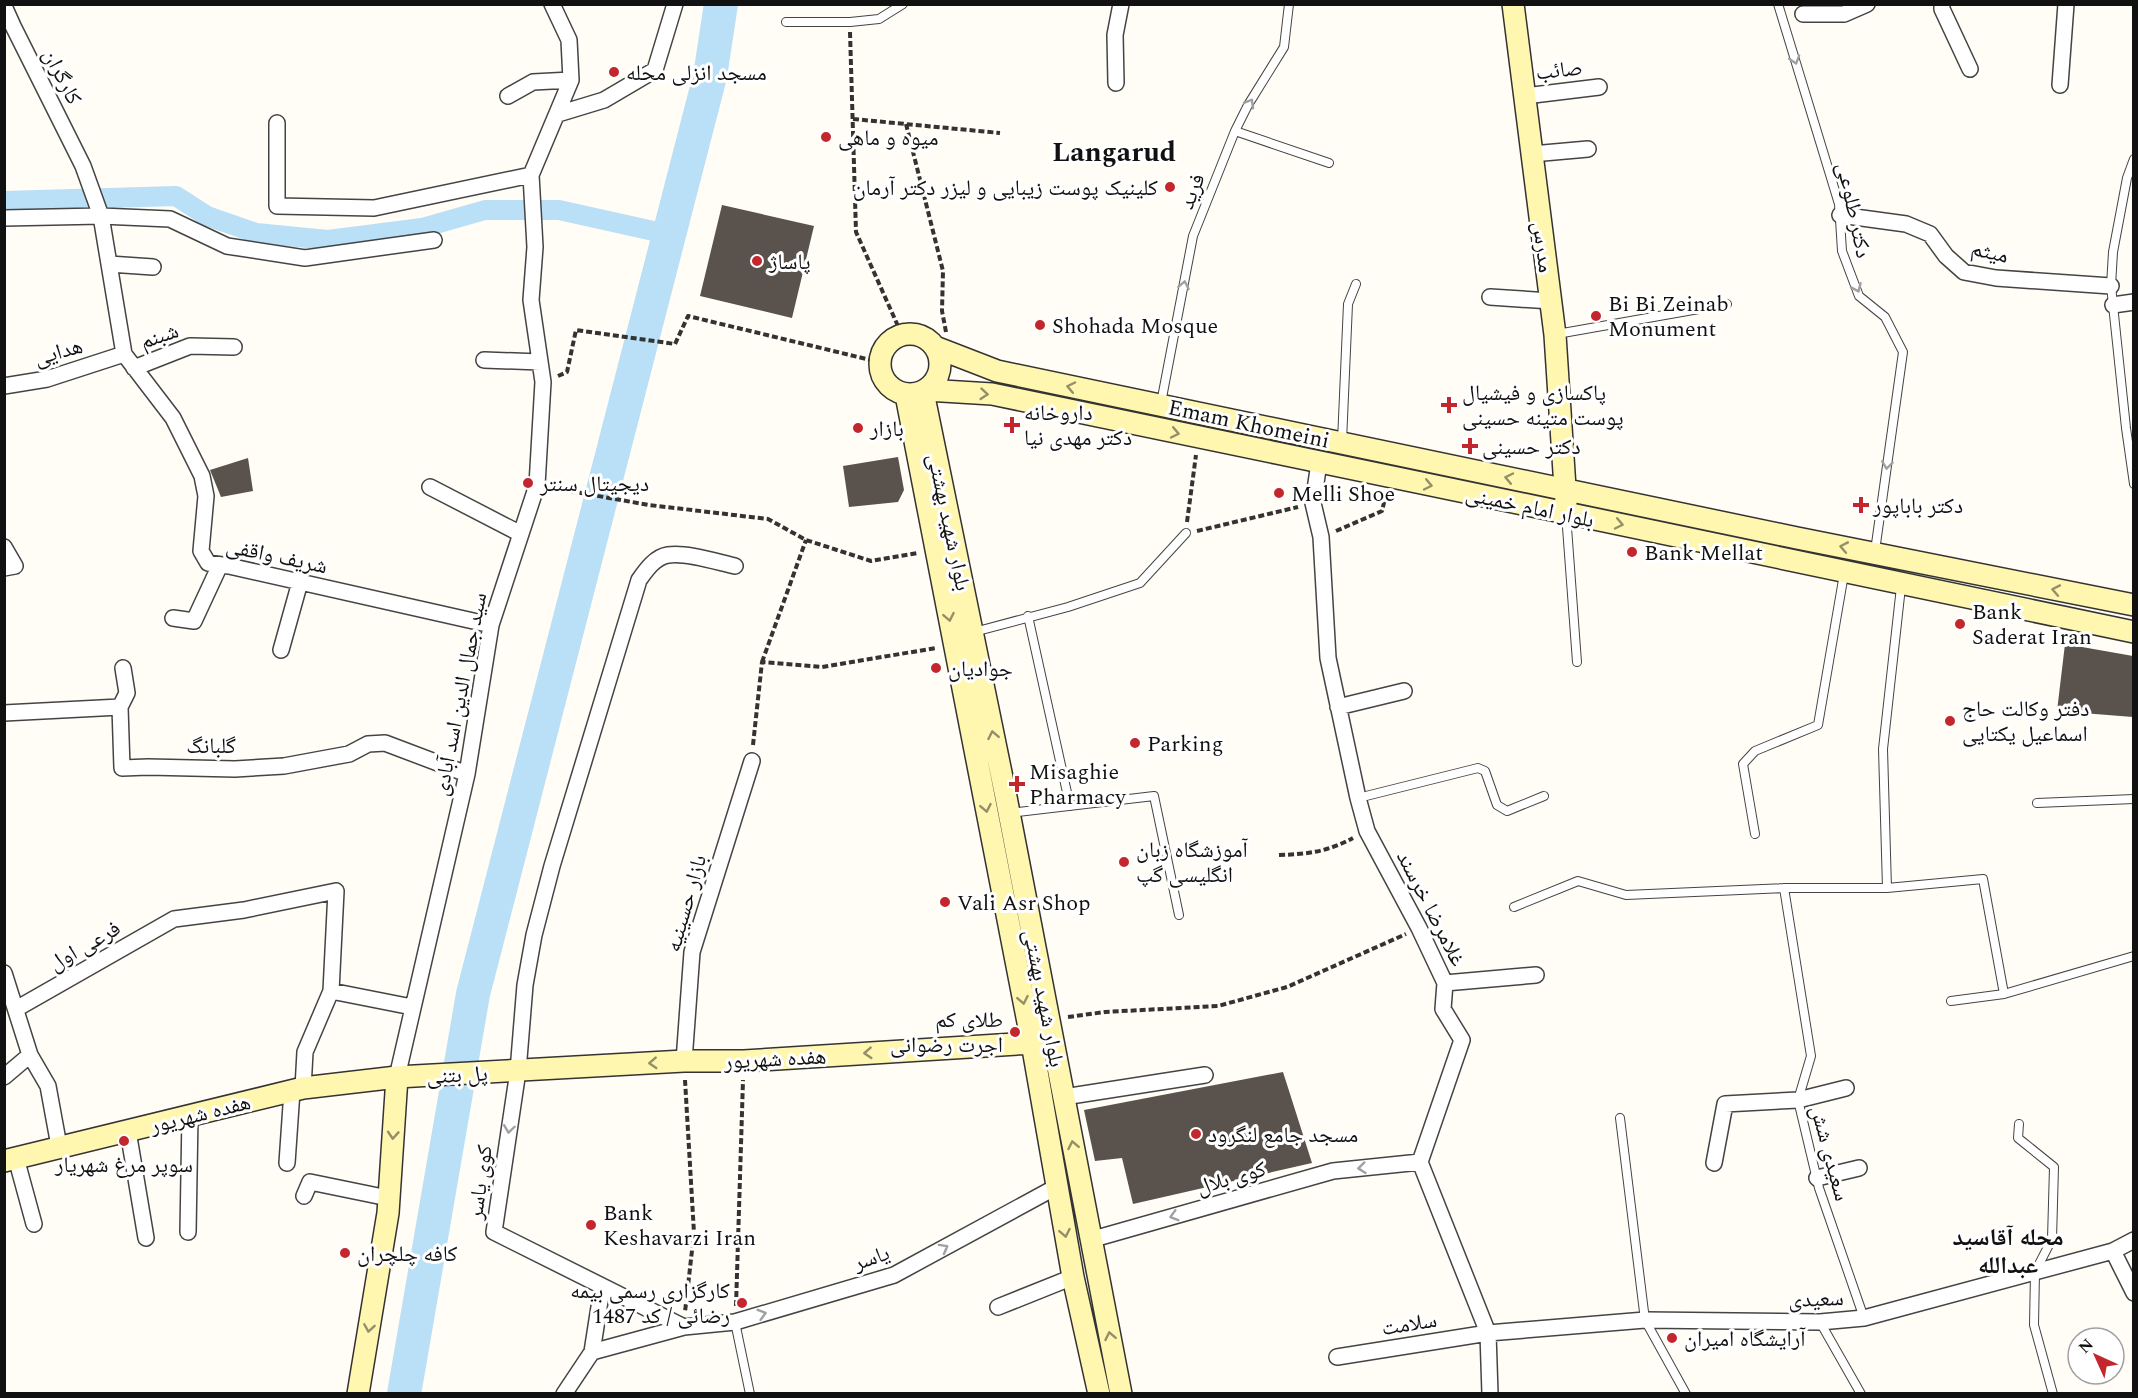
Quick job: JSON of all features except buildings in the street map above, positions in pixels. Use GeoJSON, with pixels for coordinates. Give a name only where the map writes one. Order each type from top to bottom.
{"type":"FeatureCollection","features":[{"type":"Feature","properties":{"kind":"main road","name":"مدرس"},"geometry":{"type":"LineString","coordinates":[[1513,4],[1555,334],[1566,513]]}},
{"type":"Feature","properties":{"kind":"main road"},"geometry":{"type":"LineString","coordinates":[[911,333],[921,336],[943,350],[935,382],[918,392],[897,392],[889,387],[880,371],[879,362],[886,345],[893,338],[902,335],[911,333]]}},
{"type":"Feature","properties":{"kind":"main road","name":"Emam Khomeini"},"geometry":{"type":"LineString","coordinates":[[943,350],[997,371],[1566,490]]}},
{"type":"Feature","properties":{"kind":"main road","name":"بلوار امام خمینی"},"geometry":{"type":"LineString","coordinates":[[918,392],[992,394],[2133,632]]}},
{"type":"Feature","properties":{"kind":"main road","name":"بلوار شهید بهشتی"},"geometry":{"type":"LineString","coordinates":[[918,392],[936,550],[1032,1042],[1073,1277],[1099,1394]]}},
{"type":"Feature","properties":{"kind":"main road","name":"بلوار شهید بهشتی"},"geometry":{"type":"LineString","coordinates":[[918,392],[973,632],[1121,1394]]}},
{"type":"Feature","properties":{"kind":"main road","name":"بلوار امام خمینی"},"geometry":{"type":"LineString","coordinates":[[1566,490],[2133,605]]}},
{"type":"Feature","properties":{"kind":"main road"},"geometry":{"type":"LineString","coordinates":[[1032,1042],[1049,1020]]}},
{"type":"Feature","properties":{"kind":"main road","name":"هفده شهریور"},"geometry":{"type":"LineString","coordinates":[[518,1071],[744,1061],[1032,1042]]}},
{"type":"Feature","properties":{"kind":"main road","name":"پل بتنی"},"geometry":{"type":"LineString","coordinates":[[397,1077],[518,1071]]}},
{"type":"Feature","properties":{"kind":"main road"},"geometry":{"type":"LineString","coordinates":[[358,1394],[388,1213],[397,1077]]}},
{"type":"Feature","properties":{"kind":"main road","name":"هفده شهریور"},"geometry":{"type":"LineString","coordinates":[[8,1160],[298,1089],[397,1077]]}},
{"type":"Feature","properties":{"kind":"street"},"geometry":{"type":"LineString","coordinates":[[277,123],[277,206],[374,208],[531,175],[571,80],[568,40],[552,4]]}},
{"type":"Feature","properties":{"kind":"street"},"geometry":{"type":"LineString","coordinates":[[558,114],[604,100],[655,70],[675,4]]}},
{"type":"Feature","properties":{"kind":"street"},"geometry":{"type":"LineString","coordinates":[[1116,83],[1115,35],[1121,4]]}},
{"type":"Feature","properties":{"kind":"street"},"geometry":{"type":"LineString","coordinates":[[1803,14],[1844,14],[1867,4]]}},
{"type":"Feature","properties":{"kind":"street"},"geometry":{"type":"LineString","coordinates":[[1942,4],[1941,9],[1970,69]]}},
{"type":"Feature","properties":{"kind":"street"},"geometry":{"type":"LineString","coordinates":[[2060,85],[2066,4]]}},
{"type":"Feature","properties":{"kind":"street","name":"کارگران"},"geometry":{"type":"LineString","coordinates":[[4,6],[9,26],[83,166],[101,216]]}},
{"type":"Feature","properties":{"kind":"street"},"geometry":{"type":"LineString","coordinates":[[508,96],[533,82],[571,80]]}},
{"type":"Feature","properties":{"kind":"street","name":"صائب"},"geometry":{"type":"LineString","coordinates":[[1525,96],[1599,87]]}},
{"type":"Feature","properties":{"kind":"street"},"geometry":{"type":"LineString","coordinates":[[1532,154],[1588,149]]}},
{"type":"Feature","properties":{"kind":"street","name":"سید جمال الدین اسد آبادی"},"geometry":{"type":"LineString","coordinates":[[397,1077],[467,774],[492,625],[537,485],[543,382],[531,300],[535,247],[531,175]]}},
{"type":"Feature","properties":{"kind":"street","name":"میثم"},"geometry":{"type":"LineString","coordinates":[[1840,215],[1906,224],[1930,234],[1946,256],[1964,272],[1996,278],[2111,286]]}},
{"type":"Feature","properties":{"kind":"street"},"geometry":{"type":"LineString","coordinates":[[4,218],[101,216],[170,219],[227,246],[305,258],[434,240]]}},
{"type":"Feature","properties":{"kind":"street","name":"شریف واقفی"},"geometry":{"type":"LineString","coordinates":[[101,216],[124,354],[173,418],[202,476],[206,496],[201,551],[208,563],[492,625]]}},
{"type":"Feature","properties":{"kind":"street"},"geometry":{"type":"LineString","coordinates":[[109,264],[153,267]]}},
{"type":"Feature","properties":{"kind":"street"},"geometry":{"type":"LineString","coordinates":[[1490,297],[1551,301]]}},
{"type":"Feature","properties":{"kind":"street"},"geometry":{"type":"LineString","coordinates":[[2113,305],[2133,302]]}},
{"type":"Feature","properties":{"kind":"street","name":"شبنم"},"geometry":{"type":"LineString","coordinates":[[134,368],[190,346],[234,347]]}},
{"type":"Feature","properties":{"kind":"street","name":"هدایی"},"geometry":{"type":"LineString","coordinates":[[4,386],[47,379],[124,354]]}},
{"type":"Feature","properties":{"kind":"street"},"geometry":{"type":"LineString","coordinates":[[484,360],[540,362]]}},
{"type":"Feature","properties":{"kind":"street","name":"غلامرضا خرسند"},"geometry":{"type":"LineString","coordinates":[[1319,463],[1313,503],[1321,537],[1328,658],[1358,798],[1367,831],[1419,928],[1445,983],[1443,1009],[1462,1040],[1420,1162]]}},
{"type":"Feature","properties":{"kind":"street"},"geometry":{"type":"LineString","coordinates":[[430,487],[521,534]]}},
{"type":"Feature","properties":{"kind":"street"},"geometry":{"type":"LineString","coordinates":[[4,547],[15,566],[4,567]]}},
{"type":"Feature","properties":{"kind":"street"},"geometry":{"type":"LineString","coordinates":[[518,1071],[525,985],[534,935],[562,831],[639,580],[650,565],[666,555],[735,566]]}},
{"type":"Feature","properties":{"kind":"street"},"geometry":{"type":"LineString","coordinates":[[173,618],[195,621],[220,565]]}},
{"type":"Feature","properties":{"kind":"street"},"geometry":{"type":"LineString","coordinates":[[281,650],[300,582]]}},
{"type":"Feature","properties":{"kind":"street"},"geometry":{"type":"LineString","coordinates":[[4,712],[120,707],[127,693],[123,668]]}},
{"type":"Feature","properties":{"kind":"street"},"geometry":{"type":"LineString","coordinates":[[1338,707],[1404,691]]}},
{"type":"Feature","properties":{"kind":"street","name":"گلبانگ"},"geometry":{"type":"LineString","coordinates":[[120,707],[122,768],[148,766],[235,769],[284,766],[349,754],[368,744],[386,744],[467,774]]}},
{"type":"Feature","properties":{"kind":"street","name":"بازار حسینیه"},"geometry":{"type":"LineString","coordinates":[[684,1062],[692,952],[752,761]]}},
{"type":"Feature","properties":{"kind":"street","name":"فرعی اول"},"geometry":{"type":"LineString","coordinates":[[16,1009],[174,919],[244,910],[336,891],[331,991]]}},
{"type":"Feature","properties":{"kind":"street"},"geometry":{"type":"LineString","coordinates":[[4,973],[30,1055],[48,1086],[59,1146]]}},
{"type":"Feature","properties":{"kind":"street"},"geometry":{"type":"LineString","coordinates":[[1445,983],[1536,975]]}},
{"type":"Feature","properties":{"kind":"street"},"geometry":{"type":"LineString","coordinates":[[287,1163],[305,1052],[331,991],[412,1007]]}},
{"type":"Feature","properties":{"kind":"street"},"geometry":{"type":"LineString","coordinates":[[4,1077],[30,1055]]}},
{"type":"Feature","properties":{"kind":"street","name":"کوی یاسر"},"geometry":{"type":"LineString","coordinates":[[518,1071],[494,1232],[684,1327]]}},
{"type":"Feature","properties":{"kind":"street"},"geometry":{"type":"LineString","coordinates":[[1064,1097],[1205,1075]]}},
{"type":"Feature","properties":{"kind":"street"},"geometry":{"type":"LineString","coordinates":[[1714,1162],[1725,1104],[1798,1100],[1846,1088]]}},
{"type":"Feature","properties":{"kind":"street"},"geometry":{"type":"LineString","coordinates":[[188,1232],[190,1116]]}},
{"type":"Feature","properties":{"kind":"street"},"geometry":{"type":"LineString","coordinates":[[128,1131],[146,1238]]}},
{"type":"Feature","properties":{"kind":"street"},"geometry":{"type":"LineString","coordinates":[[8,1160],[34,1224]]}},
{"type":"Feature","properties":{"kind":"street"},"geometry":{"type":"LineString","coordinates":[[1420,1162],[1488,1333],[1490,1394]]}},
{"type":"Feature","properties":{"kind":"street","name":"کوی بلال"},"geometry":{"type":"LineString","coordinates":[[1090,1240],[1334,1171],[1420,1162]]}},
{"type":"Feature","properties":{"kind":"street"},"geometry":{"type":"LineString","coordinates":[[1817,1178],[1859,1168]]}},
{"type":"Feature","properties":{"kind":"street"},"geometry":{"type":"LineString","coordinates":[[304,1196],[310,1182],[388,1198]]}},
{"type":"Feature","properties":{"kind":"street","name":"یاسر"},"geometry":{"type":"LineString","coordinates":[[592,1352],[684,1327],[735,1322],[894,1275],[1056,1187]]}},
{"type":"Feature","properties":{"kind":"street","name":"سعیدی"},"geometry":{"type":"LineString","coordinates":[[1488,1333],[1645,1320],[1820,1322],[1864,1318],[2113,1251],[2133,1240]]}},
{"type":"Feature","properties":{"kind":"street"},"geometry":{"type":"LineString","coordinates":[[2113,1251],[2133,1293]]}},
{"type":"Feature","properties":{"kind":"street"},"geometry":{"type":"LineString","coordinates":[[998,1307],[1073,1277]]}},
{"type":"Feature","properties":{"kind":"street"},"geometry":{"type":"LineString","coordinates":[[564,1394],[592,1352],[602,1288]]}},
{"type":"Feature","properties":{"kind":"street","name":"سلامت"},"geometry":{"type":"LineString","coordinates":[[1337,1357],[1488,1333]]}},
{"type":"Feature","properties":{"kind":"lane"},"geometry":{"type":"LineString","coordinates":[[786,22],[850,22],[879,19],[903,4]]}},
{"type":"Feature","properties":{"kind":"lane","name":"فرید"},"geometry":{"type":"LineString","coordinates":[[1161,405],[1193,236],[1235,131],[1248,105],[1284,48],[1289,4]]}},
{"type":"Feature","properties":{"kind":"lane","name":"دکتر طلوعی"},"geometry":{"type":"LineString","coordinates":[[1778,4],[1839,204],[1842,251],[1859,296],[1885,317],[1903,352],[1875,554]]}},
{"type":"Feature","properties":{"kind":"lane"},"geometry":{"type":"LineString","coordinates":[[1235,131],[1329,163]]}},
{"type":"Feature","properties":{"kind":"lane"},"geometry":{"type":"LineString","coordinates":[[2133,159],[2127,178],[2113,252],[2111,286],[2129,427],[2133,484]]}},
{"type":"Feature","properties":{"kind":"lane"},"geometry":{"type":"LineString","coordinates":[[1342,443],[1348,304],[1356,284]]}},
{"type":"Feature","properties":{"kind":"lane"},"geometry":{"type":"LineString","coordinates":[[1555,334],[1727,304]]}},
{"type":"Feature","properties":{"kind":"lane"},"geometry":{"type":"LineString","coordinates":[[1566,513],[1577,662]]}},
{"type":"Feature","properties":{"kind":"lane"},"geometry":{"type":"LineString","coordinates":[[973,632],[1068,607],[1140,583],[1186,533]]}},
{"type":"Feature","properties":{"kind":"lane"},"geometry":{"type":"LineString","coordinates":[[1755,834],[1743,764],[1755,751],[1818,725],[1845,572]]}},
{"type":"Feature","properties":{"kind":"lane"},"geometry":{"type":"LineString","coordinates":[[1887,888],[1883,749],[1901,585]]}},
{"type":"Feature","properties":{"kind":"lane"},"geometry":{"type":"LineString","coordinates":[[1028,616],[1070,806]]}},
{"type":"Feature","properties":{"kind":"lane"},"geometry":{"type":"LineString","coordinates":[[1358,798],[1478,768],[1485,771],[1497,805],[1501,809],[1507,811],[1544,796]]}},
{"type":"Feature","properties":{"kind":"lane"},"geometry":{"type":"LineString","coordinates":[[1009,813],[1154,796],[1179,915]]}},
{"type":"Feature","properties":{"kind":"lane"},"geometry":{"type":"LineString","coordinates":[[2037,803],[2133,799]]}},
{"type":"Feature","properties":{"kind":"lane"},"geometry":{"type":"LineString","coordinates":[[1514,907],[1578,881],[1626,895],[1784,888],[1887,888],[1983,879],[2004,994]]}},
{"type":"Feature","properties":{"kind":"lane","name":"سعیدی شش"},"geometry":{"type":"LineString","coordinates":[[1784,888],[1811,1056],[1798,1100],[1817,1178],[1864,1318]]}},
{"type":"Feature","properties":{"kind":"lane"},"geometry":{"type":"LineString","coordinates":[[1951,1001],[2004,994],[2133,956]]}},
{"type":"Feature","properties":{"kind":"lane"},"geometry":{"type":"LineString","coordinates":[[1620,1118],[1645,1320],[1686,1394]]}},
{"type":"Feature","properties":{"kind":"lane"},"geometry":{"type":"LineString","coordinates":[[2019,1124],[2018,1138],[2054,1167],[2052,1239],[2036,1272],[2034,1325],[2053,1394]]}},
{"type":"Feature","properties":{"kind":"lane"},"geometry":{"type":"LineString","coordinates":[[735,1322],[750,1394]]}},
{"type":"Feature","properties":{"kind":"lane"},"geometry":{"type":"LineString","coordinates":[[1820,1322],[1861,1394]]}},
{"type":"Feature","properties":{"kind":"path"},"geometry":{"type":"LineString","coordinates":[[850,22],[856,232],[902,335]]}},
{"type":"Feature","properties":{"kind":"path"},"geometry":{"type":"LineString","coordinates":[[853,119],[1000,133]]}},
{"type":"Feature","properties":{"kind":"path"},"geometry":{"type":"LineString","coordinates":[[906,124],[943,271],[943,350]]}},
{"type":"Feature","properties":{"kind":"path"},"geometry":{"type":"LineString","coordinates":[[543,382],[567,372],[576,330],[675,344],[688,316],[879,362]]}},
{"type":"Feature","properties":{"kind":"path"},"geometry":{"type":"LineString","coordinates":[[1198,438],[1186,533],[1313,503]]}},
{"type":"Feature","properties":{"kind":"path"},"geometry":{"type":"LineString","coordinates":[[1321,537],[1382,511],[1390,477]]}},
{"type":"Feature","properties":{"kind":"path"},"geometry":{"type":"LineString","coordinates":[[564,490],[649,505],[768,519],[806,540],[871,561],[936,550]]}},
{"type":"Feature","properties":{"kind":"path"},"geometry":{"type":"LineString","coordinates":[[752,761],[762,662],[806,540]]}},
{"type":"Feature","properties":{"kind":"path"},"geometry":{"type":"LineString","coordinates":[[762,662],[822,667],[955,645]]}},
{"type":"Feature","properties":{"kind":"path"},"geometry":{"type":"LineString","coordinates":[[1280,855],[1304,854],[1335,848],[1367,831]]}},
{"type":"Feature","properties":{"kind":"path"},"geometry":{"type":"LineString","coordinates":[[1049,1020],[1105,1012],[1218,1006],[1287,987],[1419,928]]}},
{"type":"Feature","properties":{"kind":"path"},"geometry":{"type":"LineString","coordinates":[[735,1322],[744,1061]]}},
{"type":"Feature","properties":{"kind":"path"},"geometry":{"type":"LineString","coordinates":[[684,1062],[694,1233],[684,1327]]}},
{"type":"Feature","properties":{"kind":"waterway"},"geometry":{"type":"LineString","coordinates":[[404,1394],[473,994],[710,76],[721,4]]}},
{"type":"Feature","properties":{"kind":"waterway"},"geometry":{"type":"LineString","coordinates":[[4,201],[176,196],[207,216],[256,233],[328,240],[422,228],[485,210],[559,210],[667,234]]}},
{"type":"Feature","properties":{"kind":"place","name":"مسجد انزلی محله"},"geometry":{"type":"Point","coordinates":[614,72]}},
{"type":"Feature","properties":{"kind":"place","name":"میوه و ماهی"},"geometry":{"type":"Point","coordinates":[826,137]}},
{"type":"Feature","properties":{"kind":"place","name":"کلینیک پوست زیبایی و لیزر دکتر آرمان"},"geometry":{"type":"Point","coordinates":[1170,187]}},
{"type":"Feature","properties":{"kind":"place","name":"پاساژ"},"geometry":{"type":"Point","coordinates":[757,261]}},
{"type":"Feature","properties":{"kind":"place","name":"Bi Bi Zeinab Monument"},"geometry":{"type":"Point","coordinates":[1596,316]}},
{"type":"Feature","properties":{"kind":"place","name":"Shohada Mosque"},"geometry":{"type":"Point","coordinates":[1040,325]}},
{"type":"Feature","properties":{"kind":"place","name":"پاکسازی و فیشیال پوست متینه حسینی"},"geometry":{"type":"Point","coordinates":[1449,405]}},
{"type":"Feature","properties":{"kind":"place","name":"داروخانه دکتر مهدی نیا"},"geometry":{"type":"Point","coordinates":[1012,425]}},
{"type":"Feature","properties":{"kind":"place","name":"بازار"},"geometry":{"type":"Point","coordinates":[858,428]}},
{"type":"Feature","properties":{"kind":"place","name":"دکتر حسینی"},"geometry":{"type":"Point","coordinates":[1470,446]}},
{"type":"Feature","properties":{"kind":"place","name":"دیجیتال سنتر"},"geometry":{"type":"Point","coordinates":[528,483]}},
{"type":"Feature","properties":{"kind":"place","name":"Melli Shoe"},"geometry":{"type":"Point","coordinates":[1279,493]}},
{"type":"Feature","properties":{"kind":"place","name":"دکتر باباپور"},"geometry":{"type":"Point","coordinates":[1861,505]}},
{"type":"Feature","properties":{"kind":"place","name":"Bank Mellat"},"geometry":{"type":"Point","coordinates":[1632,552]}},
{"type":"Feature","properties":{"kind":"place","name":"Bank Saderat Iran"},"geometry":{"type":"Point","coordinates":[1960,624]}},
{"type":"Feature","properties":{"kind":"place","name":"جوادیان"},"geometry":{"type":"Point","coordinates":[936,668]}},
{"type":"Feature","properties":{"kind":"place","name":"دفتر وکالت حاج اسماعیل یکتایی"},"geometry":{"type":"Point","coordinates":[1950,721]}},
{"type":"Feature","properties":{"kind":"place","name":"Parking"},"geometry":{"type":"Point","coordinates":[1135,743]}},
{"type":"Feature","properties":{"kind":"place","name":"Misaghie Pharmacy"},"geometry":{"type":"Point","coordinates":[1017,784]}},
{"type":"Feature","properties":{"kind":"place","name":"آموزشگاه زبان انگلیسی گپ"},"geometry":{"type":"Point","coordinates":[1124,862]}},
{"type":"Feature","properties":{"kind":"place","name":"Vali Asr Shop"},"geometry":{"type":"Point","coordinates":[945,902]}},
{"type":"Feature","properties":{"kind":"place","name":"طلای کم اجرت رضوانی"},"geometry":{"type":"Point","coordinates":[1015,1032]}},
{"type":"Feature","properties":{"kind":"place","name":"مسجد جامع لنگرود"},"geometry":{"type":"Point","coordinates":[1196,1134]}},
{"type":"Feature","properties":{"kind":"place","name":"سوپر مرغ شهریار"},"geometry":{"type":"Point","coordinates":[124,1141]}},
{"type":"Feature","properties":{"kind":"place","name":"Bank Keshavarzi Iran"},"geometry":{"type":"Point","coordinates":[591,1225]}},
{"type":"Feature","properties":{"kind":"place","name":"کافه چلچران"},"geometry":{"type":"Point","coordinates":[345,1253]}},
{"type":"Feature","properties":{"kind":"place","name":"کارگزاری رسمی بیمه رضائی / کد 1487"},"geometry":{"type":"Point","coordinates":[742,1303]}},
{"type":"Feature","properties":{"kind":"place","name":"آرایشگاه امیران"},"geometry":{"type":"Point","coordinates":[1672,1338]}},
{"type":"Feature","properties":{"kind":"district","name":"Langarud"},"geometry":{"type":"Point","coordinates":[1114,151]}},
{"type":"Feature","properties":{"kind":"district","name":"محله آقاسید عبدالله"},"geometry":{"type":"Point","coordinates":[2008,1251]}}]}
